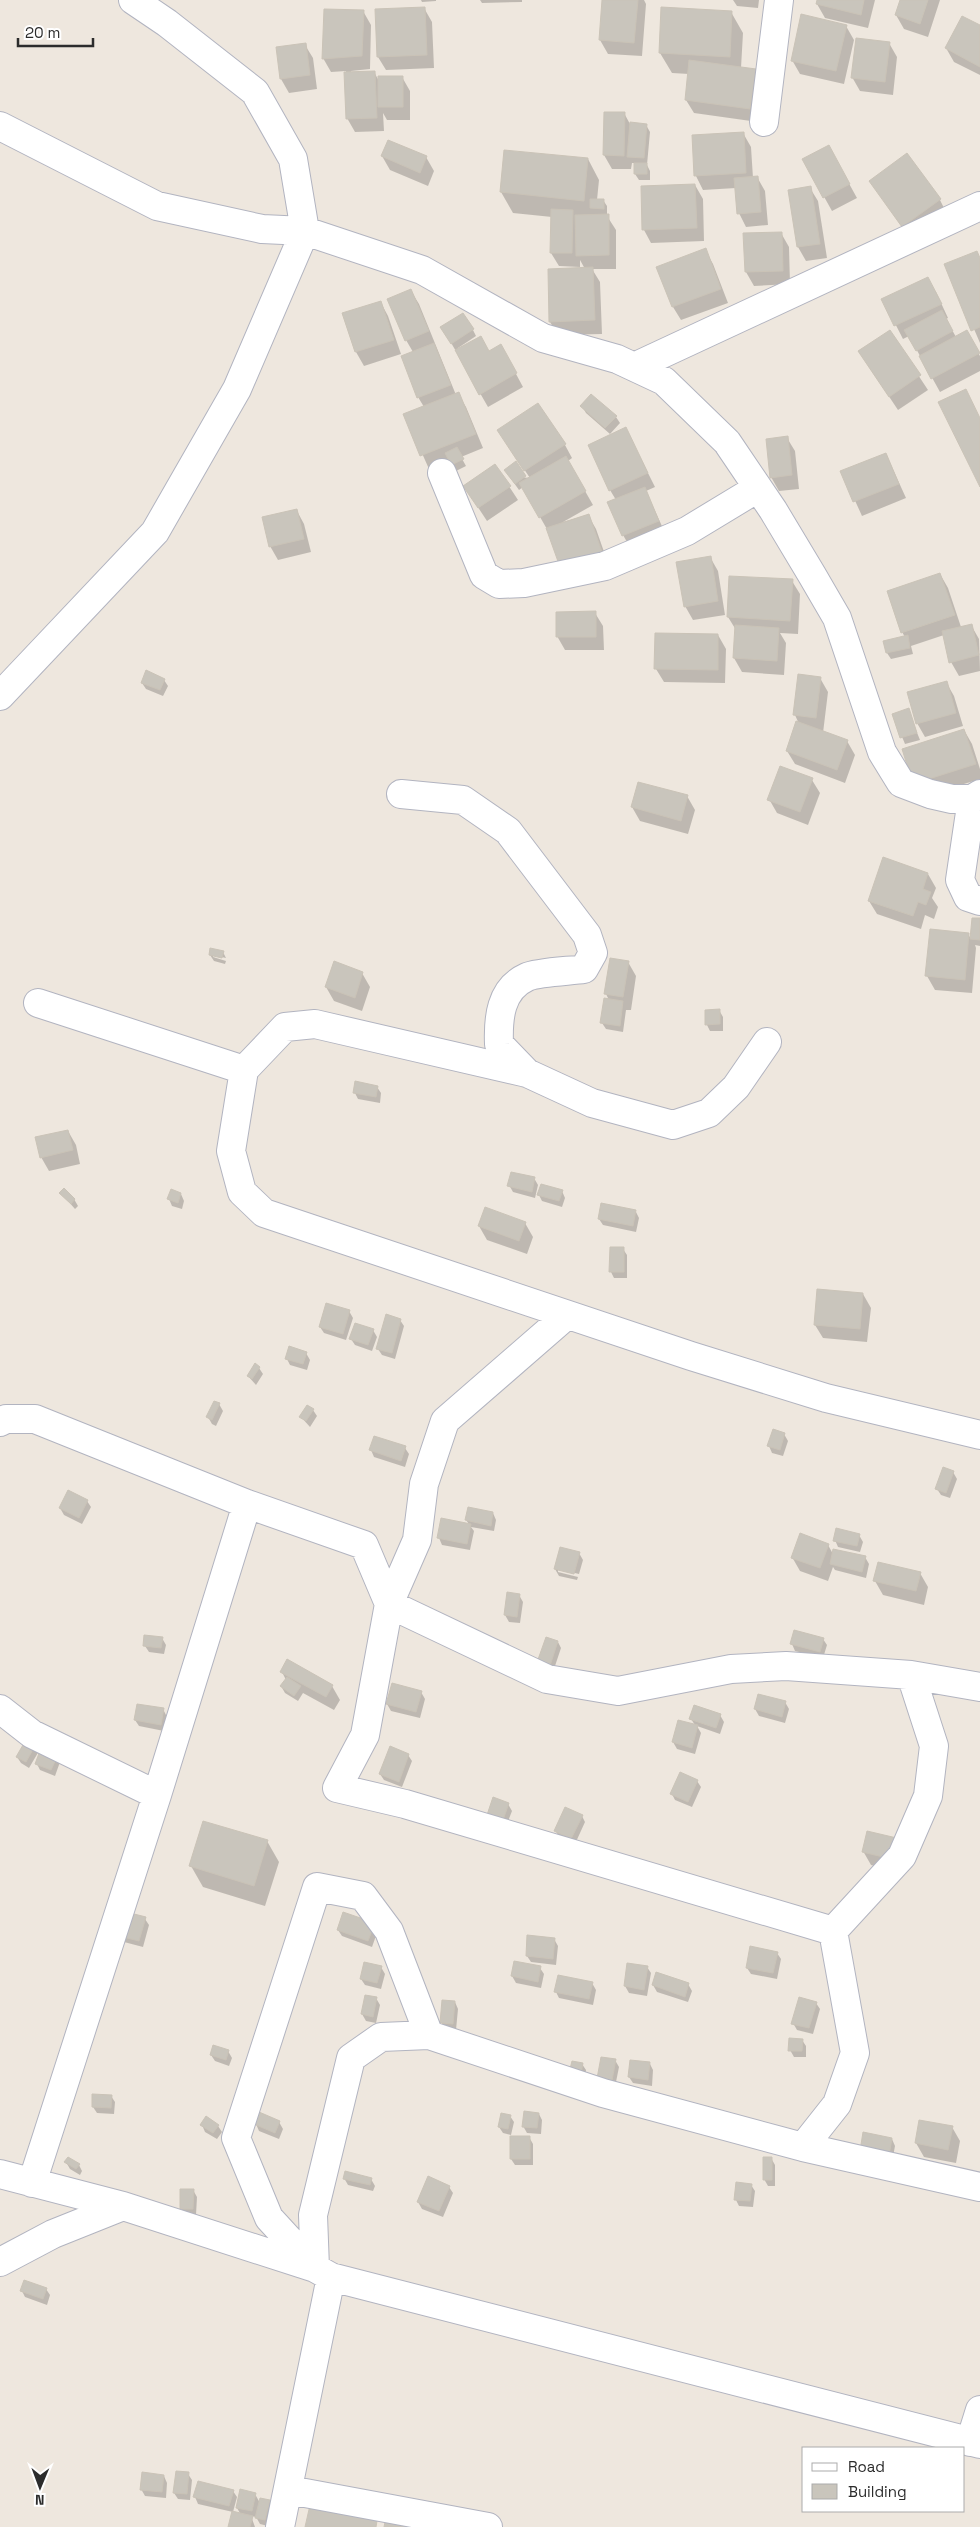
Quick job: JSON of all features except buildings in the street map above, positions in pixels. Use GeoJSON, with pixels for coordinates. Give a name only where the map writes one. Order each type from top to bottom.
{"type":"FeatureCollection","features":[{"type":"Feature","properties":{"kind":"street"},"geometry":{"type":"LineString","coordinates":[[0,696],[155,532],[238,389],[305,232],[293,160],[255,92],[167,23],[133,0]]}},
{"type":"Feature","properties":{"kind":"street"},"geometry":{"type":"LineString","coordinates":[[764,122],[779,0]]}},
{"type":"Feature","properties":{"kind":"street"},"geometry":{"type":"LineString","coordinates":[[0,126],[158,206],[262,229],[305,232],[422,270],[543,338],[617,358],[664,381],[720,435],[758,488],[836,618],[882,752],[901,782],[930,794],[952,799],[976,796],[960,880],[968,897],[980,901]]}},
{"type":"Feature","properties":{"kind":"street"},"geometry":{"type":"LineString","coordinates":[[634,367],[980,206]]}},
{"type":"Feature","properties":{"kind":"street"},"geometry":{"type":"LineString","coordinates":[[442,473],[484,575],[499,584],[524,583],[605,566],[687,530],[758,488]]}},
{"type":"Feature","properties":{"kind":"street"},"geometry":{"type":"LineString","coordinates":[[400,794],[464,800],[508,830],[587,935],[593,953],[584,969],[527,977],[509,992],[498,1015],[499,1044],[527,1072]]}},
{"type":"Feature","properties":{"kind":"street"},"geometry":{"type":"LineString","coordinates":[[38,1002],[244,1070]]}},
{"type":"Feature","properties":{"kind":"street"},"geometry":{"type":"LineString","coordinates":[[767,1042],[736,1087],[709,1113],[673,1125],[592,1103],[527,1072],[314,1024],[285,1028],[244,1070],[231,1151],[242,1192],[264,1213],[567,1315],[826,1398],[980,1435]]}},
{"type":"Feature","properties":{"kind":"street"},"geometry":{"type":"LineString","coordinates":[[567,1315],[445,1421],[424,1484],[417,1540],[389,1604],[365,1735],[338,1788],[405,1804],[833,1931]]}},
{"type":"Feature","properties":{"kind":"street"},"geometry":{"type":"LineString","coordinates":[[0,1422],[6,1419],[35,1419],[247,1504],[364,1545],[389,1604],[547,1679],[618,1691],[731,1669],[777,1666],[911,1675],[980,1687]]}},
{"type":"Feature","properties":{"kind":"street"},"geometry":{"type":"LineString","coordinates":[[32,2183],[157,1795],[247,1504]]}},
{"type":"Feature","properties":{"kind":"street"},"geometry":{"type":"LineString","coordinates":[[833,1931],[902,1856],[928,1796],[934,1746],[911,1675]]}},
{"type":"Feature","properties":{"kind":"street"},"geometry":{"type":"LineString","coordinates":[[0,1709],[32,1734],[157,1795]]}},
{"type":"Feature","properties":{"kind":"street"},"geometry":{"type":"LineString","coordinates":[[323,2273],[269,2218],[236,2138],[317,1888],[363,1896],[388,1931],[429,2035]]}},
{"type":"Feature","properties":{"kind":"street"},"geometry":{"type":"LineString","coordinates":[[803,2148],[837,2104],[855,2053],[833,1931]]}},
{"type":"Feature","properties":{"kind":"street"},"geometry":{"type":"LineString","coordinates":[[280,2527],[289,2490],[323,2273],[313,2215],[351,2058],[381,2037],[429,2035],[603,2093],[803,2148],[980,2187]]}},
{"type":"Feature","properties":{"kind":"street"},"geometry":{"type":"LineString","coordinates":[[0,2174],[123,2206],[323,2273],[975,2443],[980,2410]]}},
{"type":"Feature","properties":{"kind":"street"},"geometry":{"type":"LineString","coordinates":[[0,2262],[53,2234],[123,2206]]}},
{"type":"Feature","properties":{"kind":"street"},"geometry":{"type":"LineString","coordinates":[[289,2490],[488,2527]]}}]}
